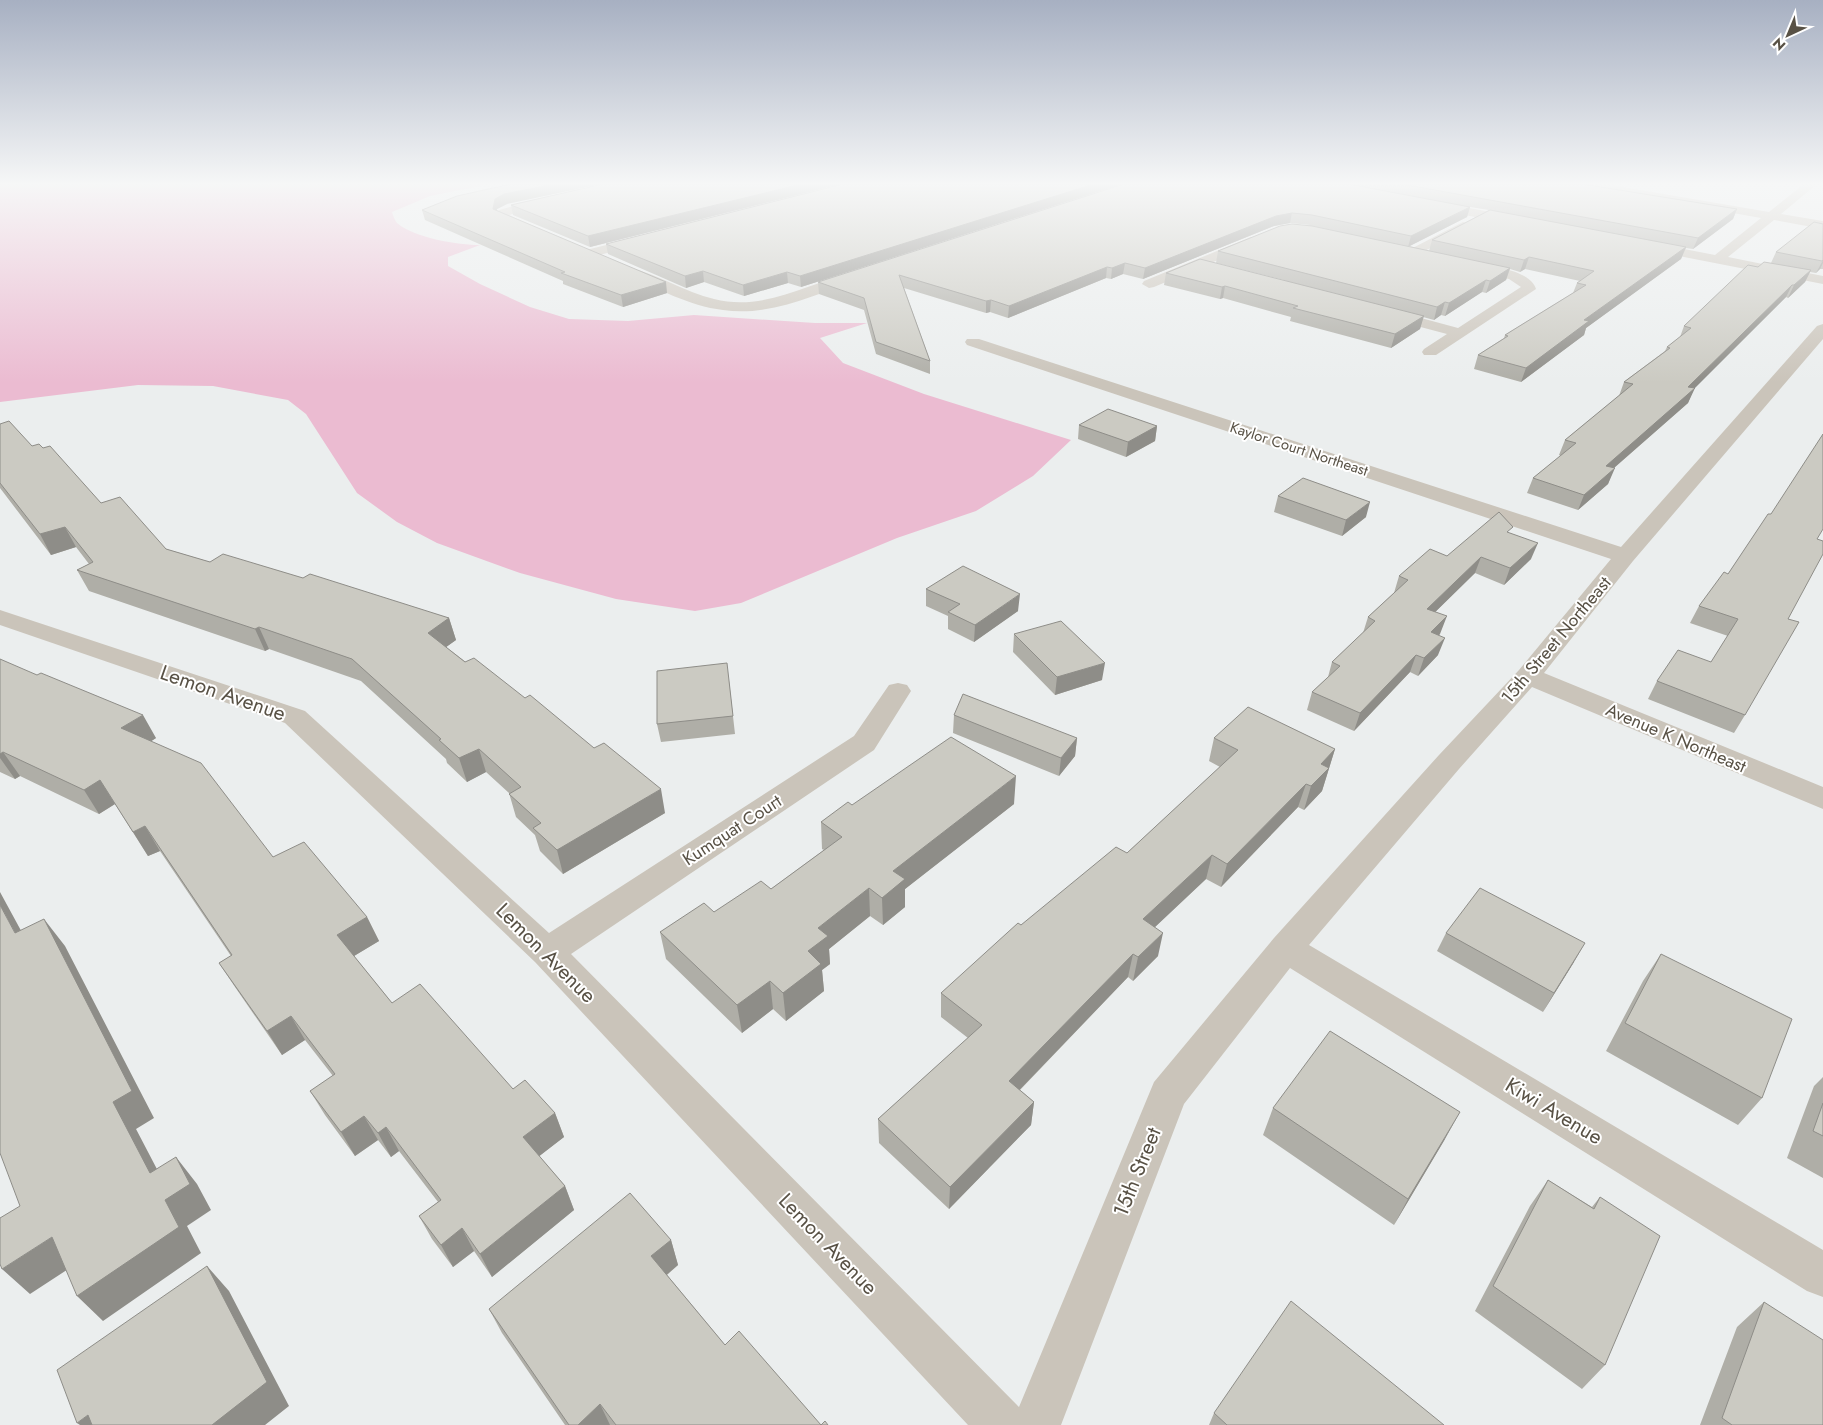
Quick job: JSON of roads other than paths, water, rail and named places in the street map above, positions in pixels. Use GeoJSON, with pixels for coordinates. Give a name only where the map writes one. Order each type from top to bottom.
{"type":"FeatureCollection","features":[{"type":"Feature","properties":{"kind":"street"},"geometry":{"type":"LineString","coordinates":[[588,250],[586,251],[692,297],[732,308],[762,306],[866,272]]}},
{"type":"Feature","properties":{"kind":"street"},"geometry":{"type":"LineString","coordinates":[[1149,284],[1228,250]]}},
{"type":"Feature","properties":{"kind":"street"},"geometry":{"type":"LineString","coordinates":[[1408,250],[1405,252],[1429,257]]}},
{"type":"Feature","properties":{"kind":"street"},"geometry":{"type":"LineString","coordinates":[[1671,250],[1823,280]]}},
{"type":"Feature","properties":{"kind":"street"},"geometry":{"type":"LineString","coordinates":[[1718,259],[1728,250]]}},
{"type":"Feature","properties":{"kind":"street"},"geometry":{"type":"LineString","coordinates":[[1196,264],[1215,269]]}},
{"type":"Feature","properties":{"kind":"street"},"geometry":{"type":"LineString","coordinates":[[1430,352],[1529,289],[1528,284],[1514,276],[1457,264]]}},
{"type":"Feature","properties":{"kind":"street"},"geometry":{"type":"LineString","coordinates":[[1366,308],[1460,333]]}},
{"type":"Feature","properties":{"kind":"street","name":"15th Street Northeast"},"geometry":{"type":"LineString","coordinates":[[1286,948],[1449,762],[1528,676],[1625,556],[1823,329]]}},
{"type":"Feature","properties":{"kind":"street","name":"Kaylor Court Northeast"},"geometry":{"type":"LineString","coordinates":[[973,342],[1625,556]]}},
{"type":"Feature","properties":{"kind":"street","name":"Lemon Avenue"},"geometry":{"type":"LineString","coordinates":[[0,617],[295,717],[548,952],[1002,1425]]}},
{"type":"Feature","properties":{"kind":"street","name":"Avenue K Northeast"},"geometry":{"type":"LineString","coordinates":[[1528,676],[1823,799]]}},
{"type":"Feature","properties":{"kind":"street","name":"Kumquat Court"},"geometry":{"type":"LineString","coordinates":[[548,952],[864,743],[898,691]]}},
{"type":"Feature","properties":{"kind":"street","name":"Kiwi Avenue"},"geometry":{"type":"LineString","coordinates":[[1286,948],[1823,1275]]}},
{"type":"Feature","properties":{"kind":"street","name":"15th Street"},"geometry":{"type":"LineString","coordinates":[[1036,1425],[1168,1094],[1286,948]]}}]}
